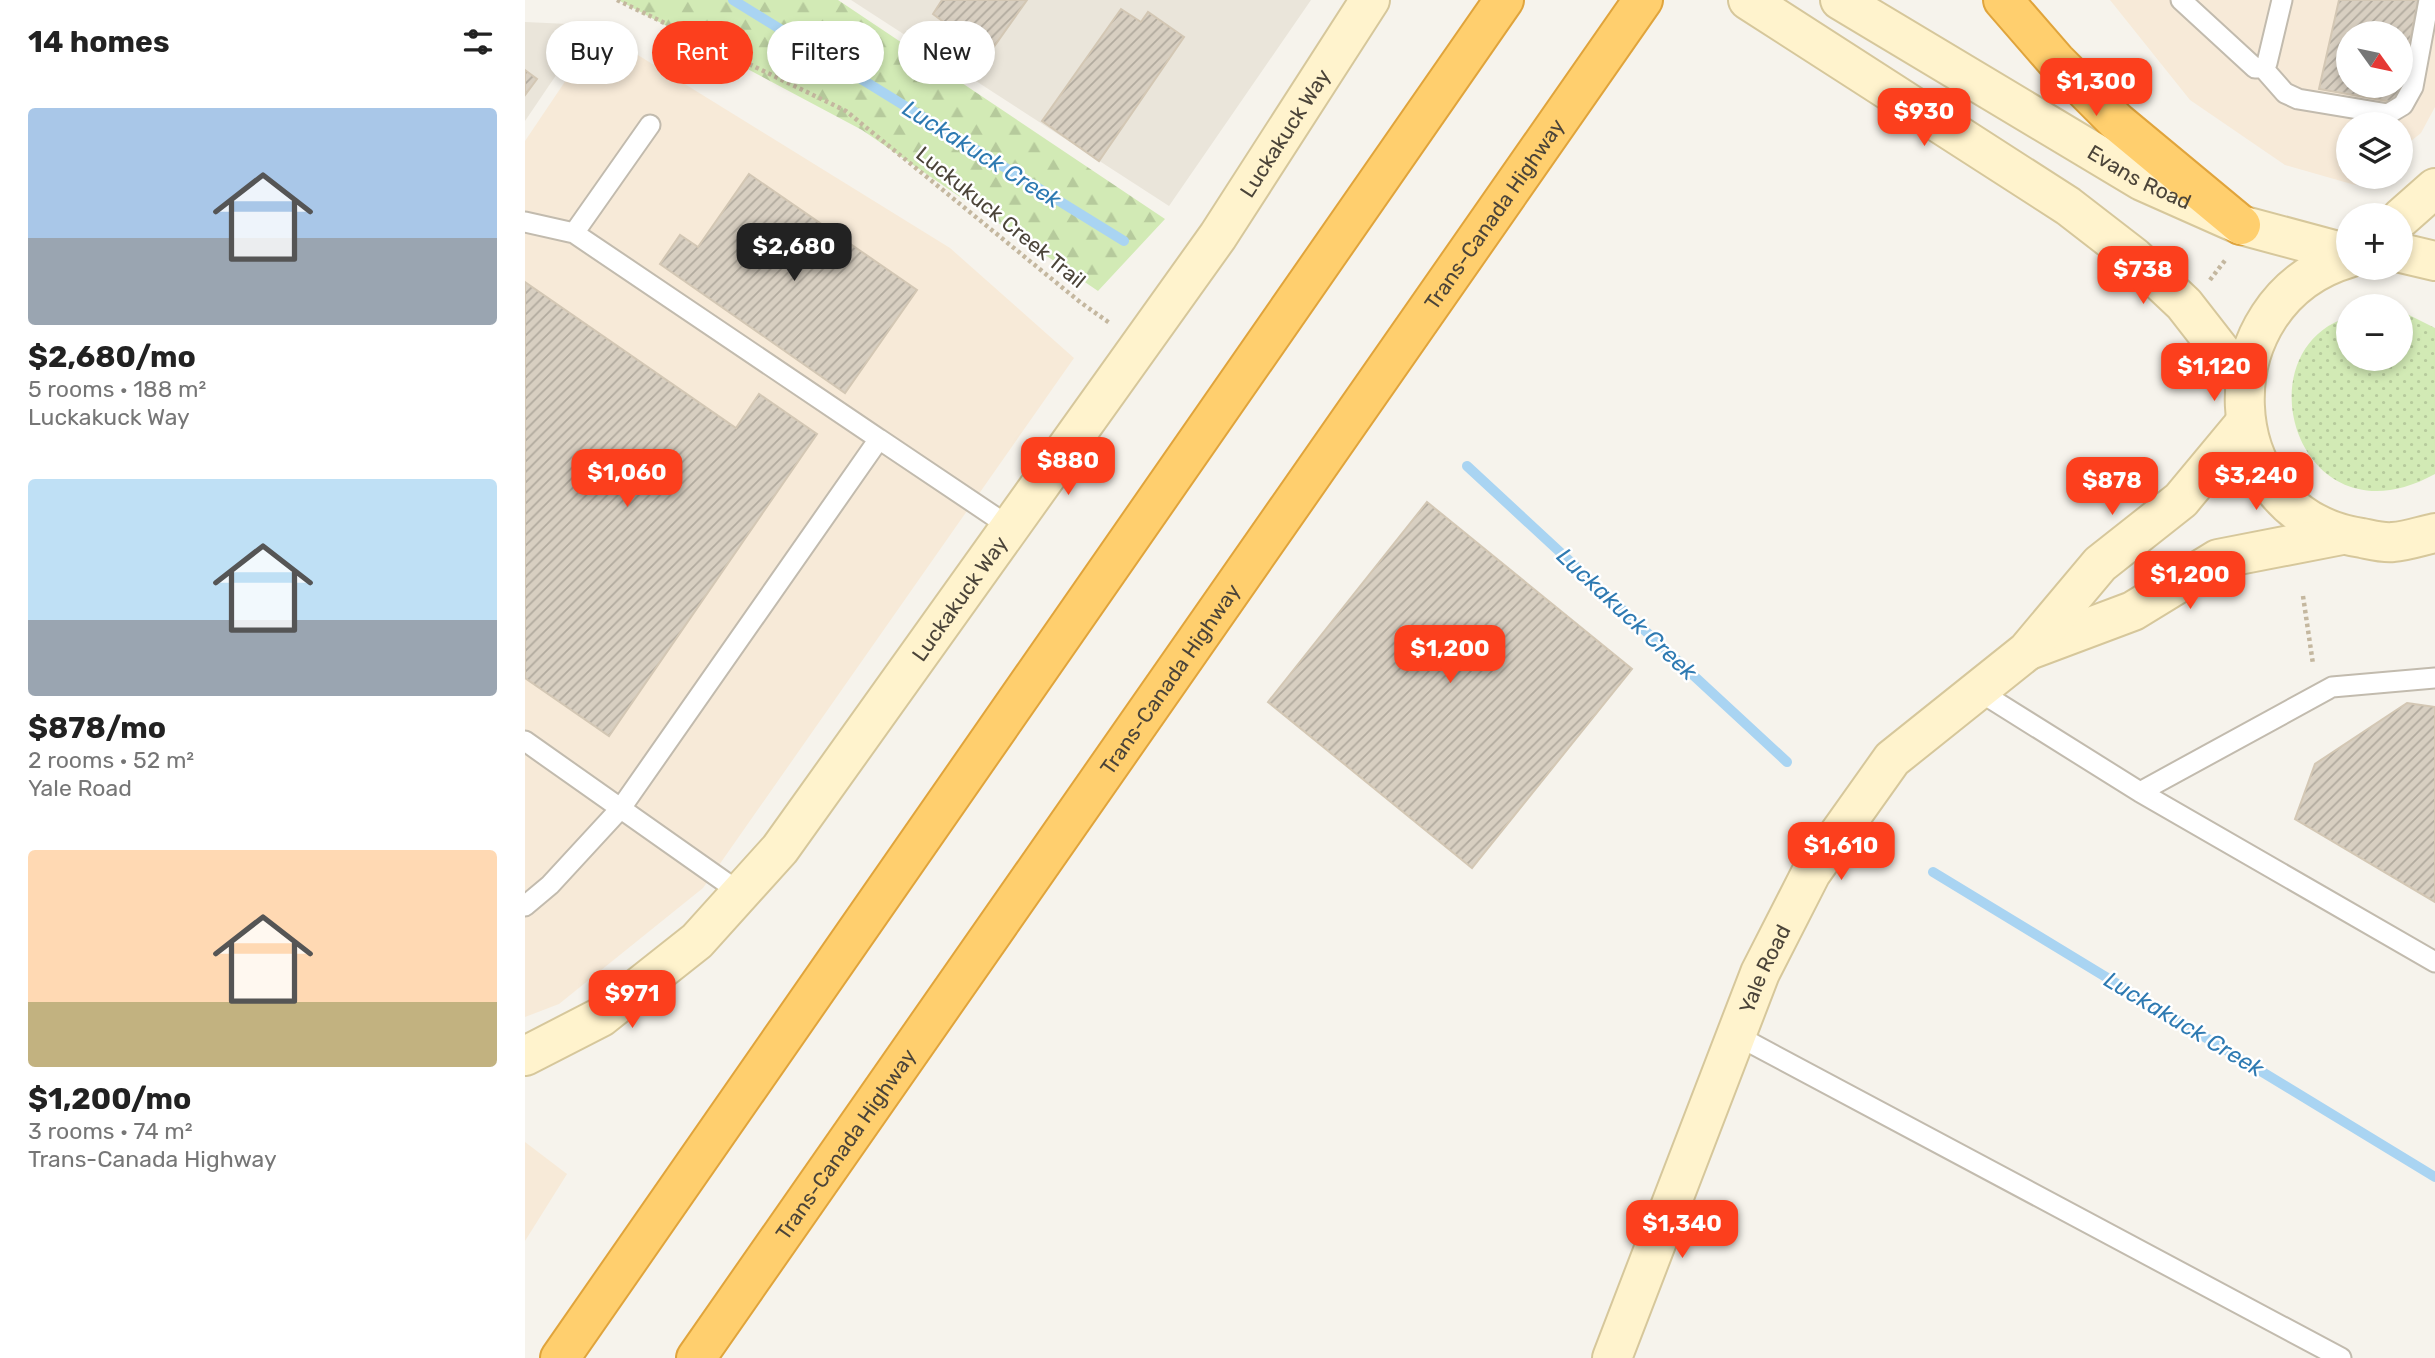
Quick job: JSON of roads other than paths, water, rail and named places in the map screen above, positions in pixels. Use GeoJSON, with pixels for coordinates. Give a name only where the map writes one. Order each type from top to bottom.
{"type":"FeatureCollection","features":[{"type":"Feature","properties":{"kind":"highway"},"geometry":{"type":"LineString","coordinates":[[559,1358],[1504,0]]}},
{"type":"Feature","properties":{"kind":"highway","name":"Trans-Canada Highway"},"geometry":{"type":"LineString","coordinates":[[696,1358],[1643,0]]}},
{"type":"Feature","properties":{"kind":"highway"},"geometry":{"type":"LineString","coordinates":[[2003,0],[2056,61],[2234,240]]}},
{"type":"Feature","properties":{"kind":"street","name":"Luckakuck Way"},"geometry":{"type":"LineString","coordinates":[[525,1056],[601,1017],[697,941],[781,849],[1218,236],[1370,0]]}},
{"type":"Feature","properties":{"kind":"street"},"geometry":{"type":"LineString","coordinates":[[1748,0],[2068,206],[2134,257],[2184,304],[2243,381]]}},
{"type":"Feature","properties":{"kind":"street","name":"Evans Road"},"geometry":{"type":"LineString","coordinates":[[1840,0],[2234,240],[2336,254]]}},
{"type":"Feature","properties":{"kind":"street"},"geometry":{"type":"LineString","coordinates":[[2413,207],[2435,188]]}},
{"type":"Feature","properties":{"kind":"street"},"geometry":{"type":"LineString","coordinates":[[2413,256],[2435,261]]}},
{"type":"Feature","properties":{"kind":"street"},"geometry":{"type":"LineString","coordinates":[[2336,261],[2306,278],[2276,306],[2254,341],[2243,381],[2245,423],[2257,460],[2278,493],[2308,519],[2342,535],[2392,542],[2435,533]]}},
{"type":"Feature","properties":{"kind":"street","name":"Yale Road"},"geometry":{"type":"LineString","coordinates":[[1612,1358],[1760,973],[1811,873],[1892,759],[2027,651],[2101,564],[2181,500],[2245,423]]}},
{"type":"Feature","properties":{"kind":"street","name":"Yale Road"},"geometry":{"type":"LineString","coordinates":[[2027,651],[2133,611],[2218,559],[2342,535]]}},
{"type":"Feature","properties":{"kind":"lane"},"geometry":{"type":"LineString","coordinates":[[2181,0],[2255,68],[2263,68],[2285,93],[2298,99],[2388,114],[2403,105],[2413,86],[2429,0]]}},
{"type":"Feature","properties":{"kind":"lane"},"geometry":{"type":"LineString","coordinates":[[2263,68],[2267,62],[2282,0]]}},
{"type":"Feature","properties":{"kind":"lane"},"geometry":{"type":"LineString","coordinates":[[574,233],[650,125]]}},
{"type":"Feature","properties":{"kind":"lane"},"geometry":{"type":"LineString","coordinates":[[525,222],[574,233],[1010,527]]}},
{"type":"Feature","properties":{"kind":"lane"},"geometry":{"type":"LineString","coordinates":[[525,906],[550,886],[621,808],[879,439]]}},
{"type":"Feature","properties":{"kind":"lane"},"geometry":{"type":"LineString","coordinates":[[2140,792],[2332,687],[2435,678]]}},
{"type":"Feature","properties":{"kind":"lane"},"geometry":{"type":"LineString","coordinates":[[1977,690],[2140,792],[2435,962]]}},
{"type":"Feature","properties":{"kind":"lane"},"geometry":{"type":"LineString","coordinates":[[525,741],[742,894]]}},
{"type":"Feature","properties":{"kind":"lane"},"geometry":{"type":"LineString","coordinates":[[1736,1035],[2341,1358]]}},
{"type":"Feature","properties":{"kind":"waterway","name":"Luckakuck Creek"},"geometry":{"type":"LineString","coordinates":[[733,0],[1124,241]]}},
{"type":"Feature","properties":{"kind":"waterway","name":"Luckakuck Creek"},"geometry":{"type":"LineString","coordinates":[[1467,466],[1787,762]]}},
{"type":"Feature","properties":{"kind":"waterway","name":"Luckakuck Creek"},"geometry":{"type":"LineString","coordinates":[[1933,872],[2435,1177]]}}]}
